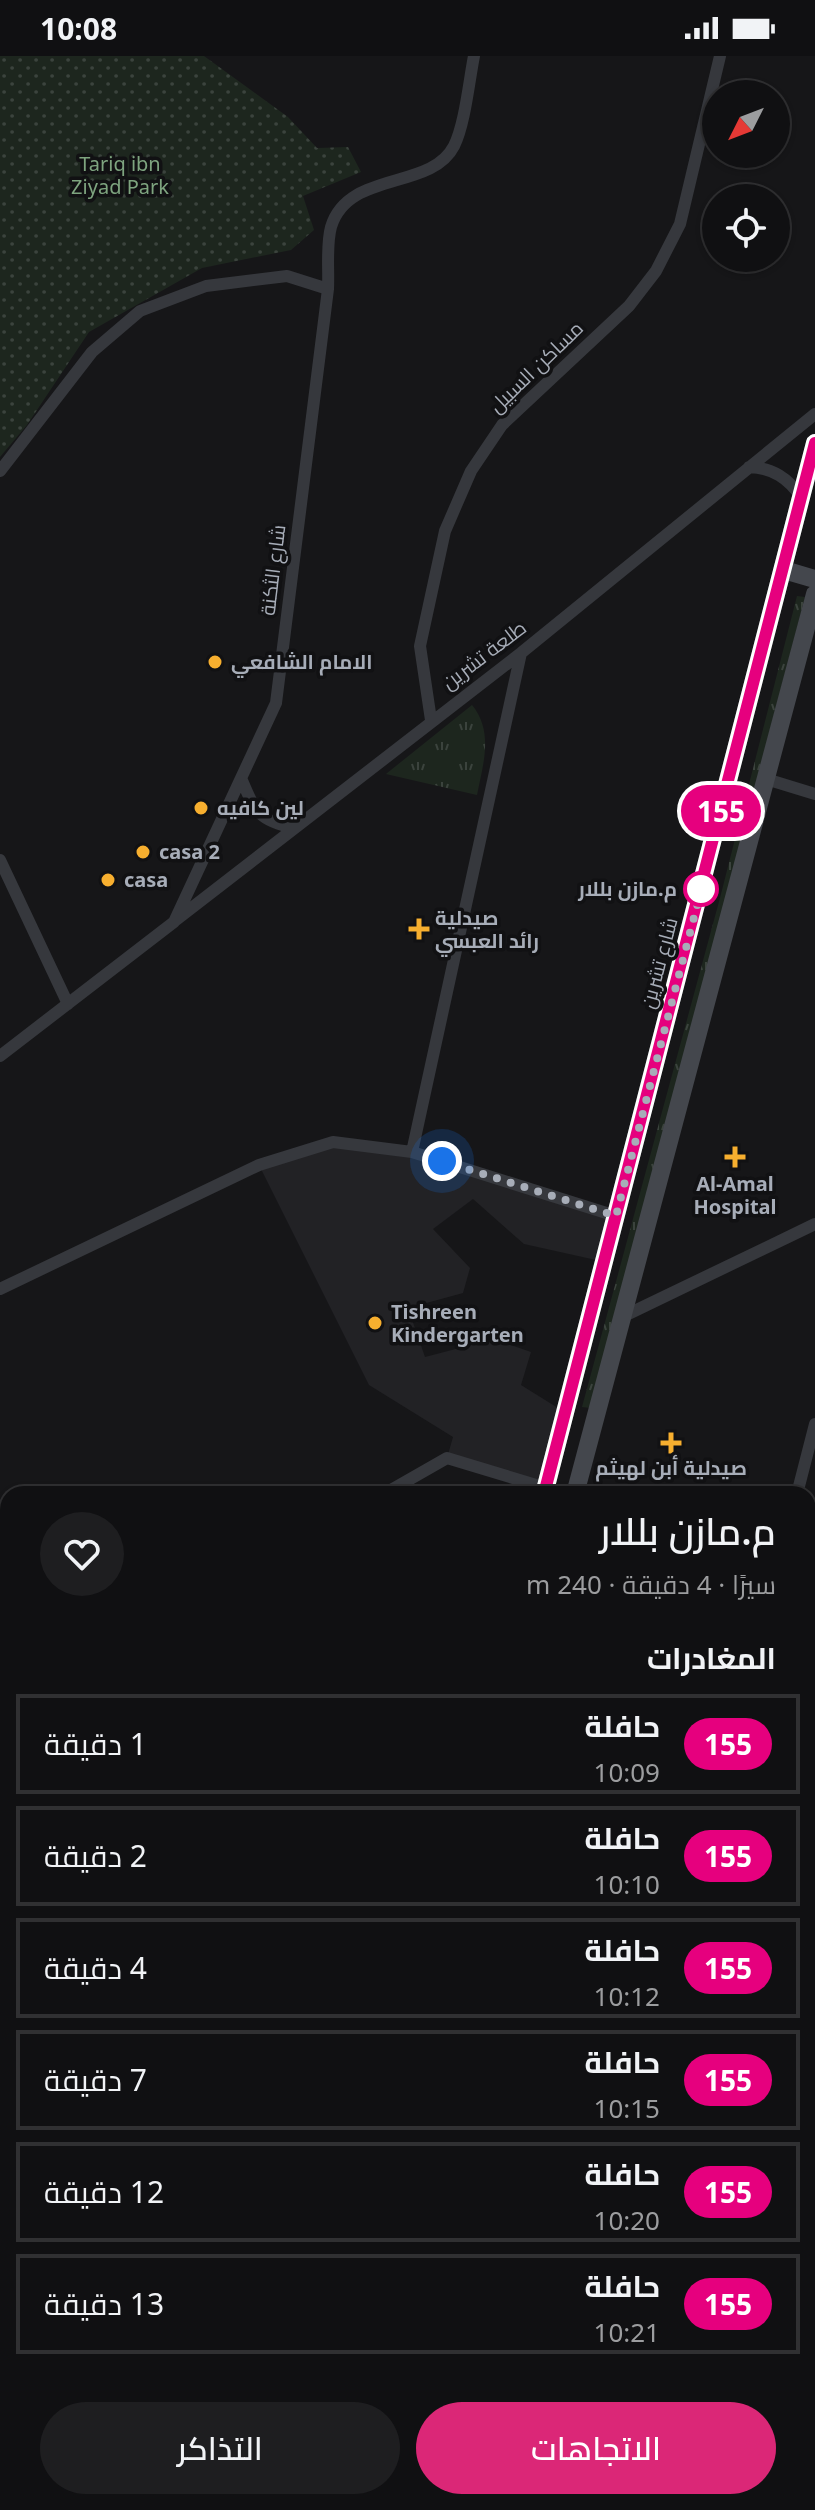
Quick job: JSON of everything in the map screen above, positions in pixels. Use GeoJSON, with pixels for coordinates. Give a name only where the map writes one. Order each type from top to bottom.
{"type":"FeatureCollection","features":[{"type":"Feature","properties":{"kind":"main road","name":"شارع تشرين"},"geometry":{"type":"LineString","coordinates":[[546,1486],[815,443]]}},
{"type":"Feature","properties":{"kind":"main road"},"geometry":{"type":"LineString","coordinates":[[784,570],[815,579]]}},
{"type":"Feature","properties":{"kind":"main road"},"geometry":{"type":"LineString","coordinates":[[577,1486],[815,594]]}},
{"type":"Feature","properties":{"kind":"street","name":"شارع الثكنة"},"geometry":{"type":"LineString","coordinates":[[0,1056],[174,922],[276,703],[328,289],[331,226],[352,198],[395,178],[431,170],[454,147],[474,56]]}},
{"type":"Feature","properties":{"kind":"street","name":"مساكن السبيل"},"geometry":{"type":"LineString","coordinates":[[431,720],[420,646],[445,531],[471,471],[502,425],[629,306],[656,271],[680,224],[720,56]]}},
{"type":"Feature","properties":{"kind":"street"},"geometry":{"type":"LineString","coordinates":[[0,471],[92,352],[140,311],[206,286],[287,276],[328,289]]}},
{"type":"Feature","properties":{"kind":"street","name":"طلعة تشرين"},"geometry":{"type":"LineString","coordinates":[[174,922],[521,653],[815,414]]}},
{"type":"Feature","properties":{"kind":"street"},"geometry":{"type":"LineString","coordinates":[[749,467],[776,472],[802,498]]}},
{"type":"Feature","properties":{"kind":"street"},"geometry":{"type":"LineString","coordinates":[[412,1152],[521,653]]}},
{"type":"Feature","properties":{"kind":"street"},"geometry":{"type":"LineString","coordinates":[[241,778],[260,815],[271,823],[295,828]]}},
{"type":"Feature","properties":{"kind":"street"},"geometry":{"type":"LineString","coordinates":[[766,779],[815,794]]}},
{"type":"Feature","properties":{"kind":"street"},"geometry":{"type":"LineString","coordinates":[[0,860],[68,1004]]}},
{"type":"Feature","properties":{"kind":"street"},"geometry":{"type":"LineString","coordinates":[[0,1289],[259,1165],[333,1142],[412,1152],[616,1216]]}},
{"type":"Feature","properties":{"kind":"street"},"geometry":{"type":"LineString","coordinates":[[622,1317],[815,1224]]}},
{"type":"Feature","properties":{"kind":"street"},"geometry":{"type":"LineString","coordinates":[[799,1486],[814,1428]]}},
{"type":"Feature","properties":{"kind":"street"},"geometry":{"type":"LineString","coordinates":[[398,1486],[447,1458],[530,1486]]}},
{"type":"Feature","properties":{"kind":"shaded area","name":"Tishreen Kindergarten"},"geometry":{"type":"Polygon","coordinates":[[[333,1142],[412,1152],[616,1216],[605,1262],[524,1244],[473,1199],[433,1229],[470,1268],[463,1293],[408,1308],[425,1357],[494,1339],[531,1352],[521,1385],[566,1413],[547,1486],[447,1458],[453,1437],[369,1385],[259,1165],[333,1142]]]}},
{"type":"Feature","properties":{"kind":"green space","name":"Tariq ibn Ziyad Park"},"geometry":{"type":"Polygon","coordinates":[[[0,56],[204,56],[288,117],[317,148],[348,147],[361,172],[303,196],[314,230],[291,250],[202,268],[89,332],[27,425],[0,457],[0,56]]]}},
{"type":"Feature","properties":{"kind":"green space"},"geometry":{"type":"Polygon","coordinates":[[[797,596],[805,597],[591,1408],[582,1407],[720,898],[797,596]]]}},
{"type":"Feature","properties":{"kind":"green space"},"geometry":{"type":"Polygon","coordinates":[[[472,705],[479,715],[485,737],[477,795],[386,774],[472,705]]]}},
{"type":"Feature","properties":{"kind":"bus line","name":"155"},"geometry":{"type":"LineString","coordinates":[[546,1486],[815,443]]}},
{"type":"Feature","properties":{"kind":"place","name":"الامام الشافعي"},"geometry":{"type":"Point","coordinates":[215,662]}},
{"type":"Feature","properties":{"kind":"place","name":"لين كافيه"},"geometry":{"type":"Point","coordinates":[201,808]}},
{"type":"Feature","properties":{"kind":"place","name":"casa 2"},"geometry":{"type":"Point","coordinates":[143,852]}},
{"type":"Feature","properties":{"kind":"place","name":"casa"},"geometry":{"type":"Point","coordinates":[108,880]}},
{"type":"Feature","properties":{"kind":"place","name":"م.مازن بللار"},"geometry":{"type":"Point","coordinates":[701,889]}},
{"type":"Feature","properties":{"kind":"place","name":"صيدلية رائد العبسي"},"geometry":{"type":"Point","coordinates":[419,929]}},
{"type":"Feature","properties":{"kind":"place","name":"Al-Amal Hospital"},"geometry":{"type":"Point","coordinates":[735,1157]}},
{"type":"Feature","properties":{"kind":"place","name":"Tishreen Kindergarten"},"geometry":{"type":"Point","coordinates":[375,1323]}},
{"type":"Feature","properties":{"kind":"place","name":"صيدلية أبن لهيثم"},"geometry":{"type":"Point","coordinates":[671,1443]}},
{"type":"Feature","properties":{"kind":"route"},"geometry":{"type":"LineString","coordinates":[[442,1161],[616,1216],[703,883],[701,889]]}}]}
